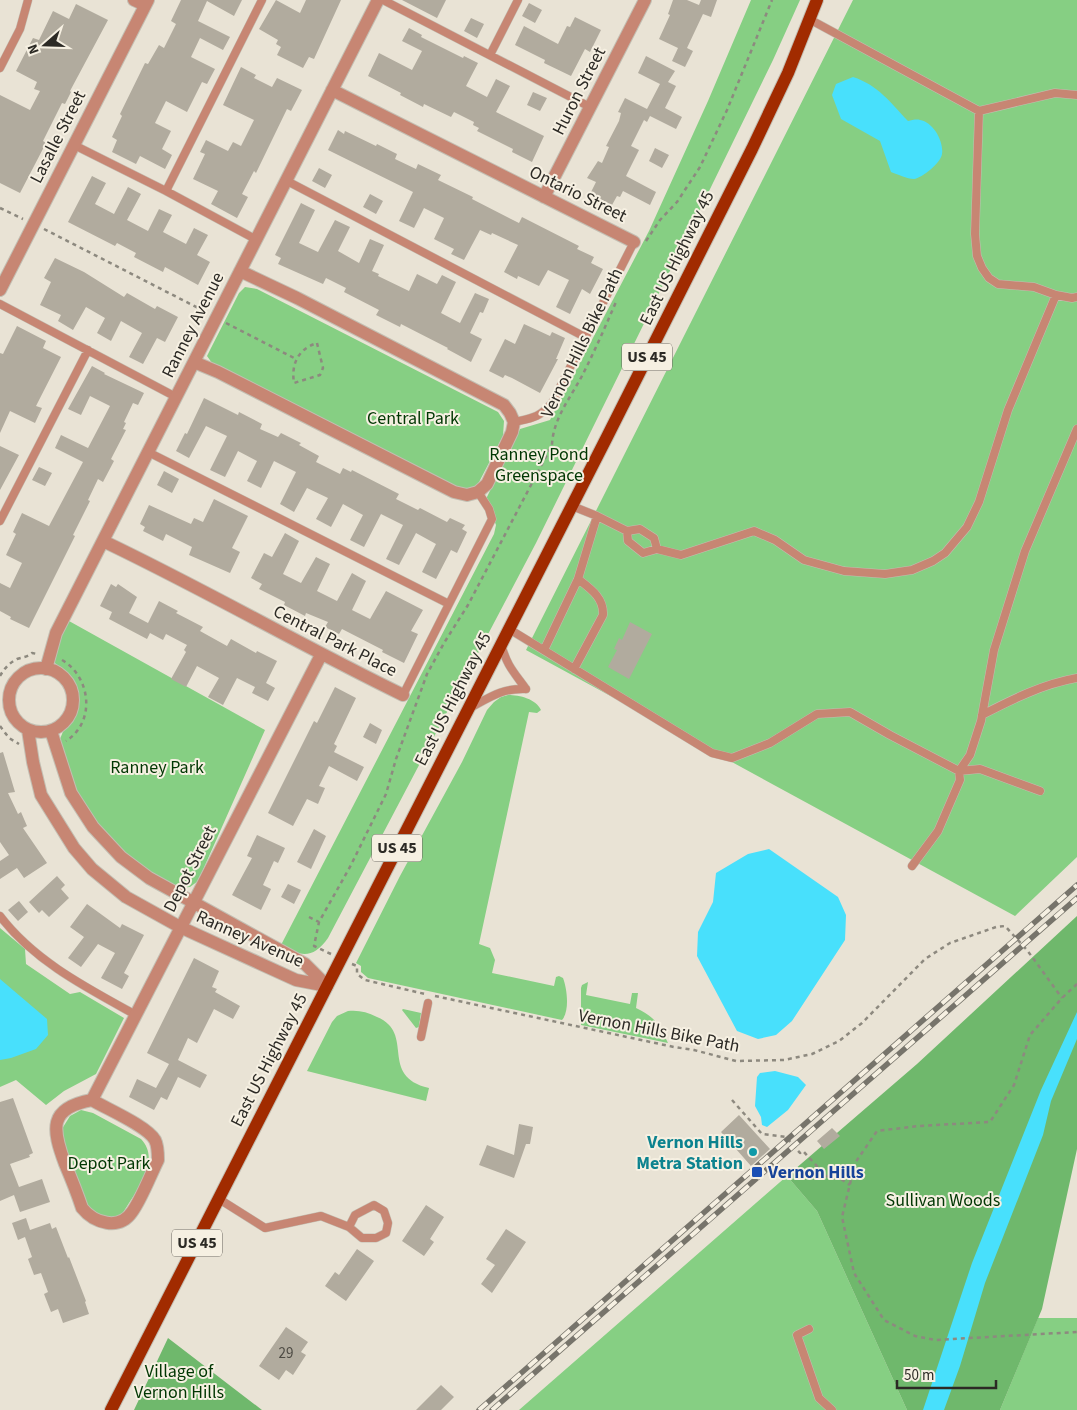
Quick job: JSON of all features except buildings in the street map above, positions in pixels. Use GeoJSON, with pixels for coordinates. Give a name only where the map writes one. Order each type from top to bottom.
{"type":"FeatureCollection","features":[{"type":"Feature","properties":{"kind":"main road","name":"East US Highway 45"},"geometry":{"type":"LineString","coordinates":[[112,1410],[752,148],[788,74],[817,0]]}},
{"type":"Feature","properties":{"kind":"street","name":"Ranney Avenue"},"geometry":{"type":"LineString","coordinates":[[48,662],[56,633],[378,0]]}},
{"type":"Feature","properties":{"kind":"street","name":"Huron Street"},"geometry":{"type":"LineString","coordinates":[[544,197],[645,0]]}},
{"type":"Feature","properties":{"kind":"street","name":"Lasalle Street"},"geometry":{"type":"LineString","coordinates":[[0,290],[74,145],[142,2]]}},
{"type":"Feature","properties":{"kind":"street","name":"Ontario Street"},"geometry":{"type":"LineString","coordinates":[[332,90],[638,245]]}},
{"type":"Feature","properties":{"kind":"street"},"geometry":{"type":"LineString","coordinates":[[194,362],[218,372],[454,492],[467,495],[478,492],[487,484],[512,432],[514,422],[510,412],[498,401],[297,298],[240,271]]}},
{"type":"Feature","properties":{"kind":"street","name":"Central Park Place"},"geometry":{"type":"LineString","coordinates":[[103,541],[137,557],[321,655],[403,695]]}},
{"type":"Feature","properties":{"kind":"street","name":"Depot Street"},"geometry":{"type":"LineString","coordinates":[[92,1100],[192,902],[321,655]]}},
{"type":"Feature","properties":{"kind":"street"},"geometry":{"type":"LineString","coordinates":[[48,662],[66,681],[72,692],[73,704],[69,716],[61,725],[50,731],[39,733],[28,730],[18,722],[4,698],[17,679],[25,672],[48,662]]}},
{"type":"Feature","properties":{"kind":"street","name":"Ranney Avenue"},"geometry":{"type":"LineString","coordinates":[[28,730],[41,795],[74,848],[92,869],[126,897],[180,927],[296,980],[327,986]]}},
{"type":"Feature","properties":{"kind":"street","name":"Ranney Avenue"},"geometry":{"type":"LineString","coordinates":[[50,731],[71,793],[93,827],[121,856],[149,878],[305,964],[327,986]]}},
{"type":"Feature","properties":{"kind":"street"},"geometry":{"type":"LineString","coordinates":[[92,1100],[146,1130],[155,1141],[158,1154],[158,1160],[132,1212],[121,1221],[107,1224],[88,1216],[82,1208],[58,1145],[56,1127],[57,1121],[63,1112],[75,1103],[92,1100]]}},
{"type":"Feature","properties":{"kind":"lane"},"geometry":{"type":"LineString","coordinates":[[0,68],[20,29],[28,0]]}},
{"type":"Feature","properties":{"kind":"lane"},"geometry":{"type":"LineString","coordinates":[[166,191],[262,0]]}},
{"type":"Feature","properties":{"kind":"lane"},"geometry":{"type":"LineString","coordinates":[[383,0],[590,107]]}},
{"type":"Feature","properties":{"kind":"lane"},"geometry":{"type":"LineString","coordinates":[[490,55],[518,0]]}},
{"type":"Feature","properties":{"kind":"lane"},"geometry":{"type":"LineString","coordinates":[[809,19],[979,111],[1055,93],[1077,95]]}},
{"type":"Feature","properties":{"kind":"lane"},"geometry":{"type":"LineString","coordinates":[[979,111],[975,234],[977,256],[982,268],[988,278],[998,284],[1034,287],[1056,295],[1077,297]]}},
{"type":"Feature","properties":{"kind":"lane"},"geometry":{"type":"LineString","coordinates":[[74,145],[166,191],[256,240]]}},
{"type":"Feature","properties":{"kind":"lane"},"geometry":{"type":"LineString","coordinates":[[287,181],[585,337]]}},
{"type":"Feature","properties":{"kind":"lane","name":"Ontario Street"},"geometry":{"type":"LineString","coordinates":[[514,422],[532,418],[543,413],[552,403],[585,337],[638,245]]}},
{"type":"Feature","properties":{"kind":"lane"},"geometry":{"type":"LineString","coordinates":[[627,531],[628,542],[643,553],[657,549],[681,555],[754,531],[776,540],[804,560],[844,570],[885,574],[912,570],[934,561],[954,545],[967,527],[982,493],[1008,410],[1056,295]]}},
{"type":"Feature","properties":{"kind":"lane"},"geometry":{"type":"LineString","coordinates":[[0,304],[176,397]]}},
{"type":"Feature","properties":{"kind":"lane"},"geometry":{"type":"LineString","coordinates":[[0,521],[88,350]]}},
{"type":"Feature","properties":{"kind":"lane"},"geometry":{"type":"LineString","coordinates":[[912,866],[938,831],[960,780],[959,771],[970,756],[982,715],[994,650],[1025,551],[1077,429]]}},
{"type":"Feature","properties":{"kind":"lane"},"geometry":{"type":"LineString","coordinates":[[148,452],[449,604]]}},
{"type":"Feature","properties":{"kind":"lane","name":"Central Park Place"},"geometry":{"type":"LineString","coordinates":[[403,695],[492,519],[490,509],[478,492]]}},
{"type":"Feature","properties":{"kind":"lane"},"geometry":{"type":"LineString","coordinates":[[572,506],[627,531],[640,529],[654,538],[657,549]]}},
{"type":"Feature","properties":{"kind":"lane"},"geometry":{"type":"LineString","coordinates":[[544,650],[578,579],[596,516]]}},
{"type":"Feature","properties":{"kind":"lane"},"geometry":{"type":"LineString","coordinates":[[574,669],[603,615],[603,607],[599,598],[593,590],[578,579]]}},
{"type":"Feature","properties":{"kind":"lane"},"geometry":{"type":"LineString","coordinates":[[509,629],[712,753],[732,758],[770,742],[817,714],[850,712],[959,771],[980,769],[1040,791]]}},
{"type":"Feature","properties":{"kind":"lane"},"geometry":{"type":"LineString","coordinates":[[468,710],[499,692],[526,689],[510,669],[501,644]]}},
{"type":"Feature","properties":{"kind":"lane"},"geometry":{"type":"LineString","coordinates":[[982,715],[1015,698],[1052,683],[1077,678]]}},
{"type":"Feature","properties":{"kind":"lane"},"geometry":{"type":"LineString","coordinates":[[0,916],[17,935],[62,972],[136,1015]]}},
{"type":"Feature","properties":{"kind":"lane"},"geometry":{"type":"LineString","coordinates":[[421,1037],[428,1003]]}},
{"type":"Feature","properties":{"kind":"lane"},"geometry":{"type":"LineString","coordinates":[[219,1199],[265,1228],[321,1216],[349,1227],[362,1238],[376,1238],[386,1233],[388,1223],[384,1211],[374,1205],[355,1214],[349,1227]]}},
{"type":"Feature","properties":{"kind":"lane"},"geometry":{"type":"LineString","coordinates":[[809,1329],[797,1335],[819,1398],[832,1410]]}},
{"type":"Feature","properties":{"kind":"path"},"geometry":{"type":"LineString","coordinates":[[638,245],[677,202],[700,167],[727,110],[772,0]]}},
{"type":"Feature","properties":{"kind":"path"},"geometry":{"type":"LineString","coordinates":[[0,208],[296,359]]}},
{"type":"Feature","properties":{"kind":"path","name":"Vernon Hills Bike Path"},"geometry":{"type":"LineString","coordinates":[[314,946],[319,922],[383,802],[396,759],[427,674],[468,605],[552,445],[552,435],[558,418],[586,370],[617,301]]}},
{"type":"Feature","properties":{"kind":"path"},"geometry":{"type":"LineString","coordinates":[[317,343],[323,368],[320,375],[294,383],[292,375],[296,359],[304,349],[317,343]]}},
{"type":"Feature","properties":{"kind":"path"},"geometry":{"type":"LineString","coordinates":[[0,676],[5,668],[15,660],[32,653],[48,662],[64,661],[74,669],[83,682],[86,696],[84,717],[77,730],[68,740]]}},
{"type":"Feature","properties":{"kind":"path"},"geometry":{"type":"LineString","coordinates":[[309,917],[319,922]]}},
{"type":"Feature","properties":{"kind":"path","name":"Vernon Hills Bike Path"},"geometry":{"type":"LineString","coordinates":[[357,966],[357,974],[365,980],[375,983],[580,1028],[694,1050],[736,1061],[784,1060],[812,1054],[839,1041],[862,1023],[925,959],[950,943],[996,927],[1006,926],[1027,950],[1062,998]]}},
{"type":"Feature","properties":{"kind":"path"},"geometry":{"type":"LineString","coordinates":[[1077,984],[1062,998],[1030,1035],[1014,1086],[990,1122],[877,1130],[855,1163],[842,1217],[854,1273],[884,1320],[915,1336],[934,1340],[1077,1332]]}},
{"type":"Feature","properties":{"kind":"path"},"geometry":{"type":"LineString","coordinates":[[732,1100],[762,1134],[786,1137],[800,1153],[803,1151],[826,1176],[841,1179],[850,1185]]}},
{"type":"Feature","properties":{"kind":"green space","name":"Ranney Pond Greenspace"},"geometry":{"type":"Polygon","coordinates":[[[751,0],[800,0],[773,60],[536,543],[328,938],[312,953],[301,954],[288,949],[281,945],[494,534],[496,525],[486,499],[520,429],[550,420],[649,231],[751,0]]]}},
{"type":"Feature","properties":{"kind":"green space"},"geometry":{"type":"Polygon","coordinates":[[[853,0],[1077,0],[1077,857],[1015,916],[526,650],[853,0]]]}},
{"type":"Feature","properties":{"kind":"green space","name":"Central Park"},"geometry":{"type":"Polygon","coordinates":[[[245,287],[257,289],[498,412],[504,421],[503,436],[478,484],[472,490],[463,491],[212,363],[207,356],[239,293],[245,287]]]}},
{"type":"Feature","properties":{"kind":"green space","name":"Ranney Park"},"geometry":{"type":"Polygon","coordinates":[[[69,621],[265,730],[198,881],[190,887],[178,888],[160,880],[108,841],[79,801],[60,739],[77,709],[76,693],[72,681],[54,662],[54,650],[69,621]]]}},
{"type":"Feature","properties":{"kind":"green space"},"geometry":{"type":"Polygon","coordinates":[[[508,695],[527,698],[539,706],[541,710],[537,713],[529,712],[479,944],[490,948],[495,960],[492,973],[554,986],[556,977],[563,978],[567,993],[567,1005],[565,1016],[562,1020],[368,978],[361,972],[361,966],[356,963],[400,876],[462,762],[487,710],[501,697],[508,695]]]}},
{"type":"Feature","properties":{"kind":"green space","name":"Sullivan Woods"},"geometry":{"type":"Polygon","coordinates":[[[1077,916],[1077,1149],[1042,1309],[1000,1410],[907,1410],[817,1211],[787,1176],[917,1064],[1077,916]]]}},
{"type":"Feature","properties":{"kind":"green space"},"geometry":{"type":"Polygon","coordinates":[[[0,928],[25,949],[26,964],[70,994],[80,992],[124,1018],[96,1074],[64,1091],[46,1105],[16,1080],[0,1087],[0,928]]]}},
{"type":"Feature","properties":{"kind":"green space"},"geometry":{"type":"Polygon","coordinates":[[[588,982],[586,995],[630,1004],[632,993],[638,993],[636,1008],[656,1022],[668,1043],[581,1025],[581,988],[582,985],[588,982]]]}},
{"type":"Feature","properties":{"kind":"green space"},"geometry":{"type":"Polygon","coordinates":[[[403,1009],[421,1013],[419,1027],[416,1028],[403,1009]]]}},
{"type":"Feature","properties":{"kind":"green space"},"geometry":{"type":"Polygon","coordinates":[[[348,1011],[366,1013],[388,1024],[394,1033],[400,1064],[405,1074],[414,1082],[429,1088],[426,1101],[307,1071],[332,1022],[337,1016],[348,1011]]]}},
{"type":"Feature","properties":{"kind":"green space","name":"Depot Park"},"geometry":{"type":"Polygon","coordinates":[[[81,1110],[93,1113],[141,1139],[147,1148],[149,1157],[148,1167],[140,1186],[117,1219],[109,1220],[86,1207],[60,1132],[70,1116],[81,1110]]]}},
{"type":"Feature","properties":{"kind":"green space"},"geometry":{"type":"Polygon","coordinates":[[[787,1176],[817,1211],[907,1410],[519,1410],[787,1176]]]}},
{"type":"Feature","properties":{"kind":"green space"},"geometry":{"type":"Polygon","coordinates":[[[1038,1318],[1077,1318],[1077,1410],[1000,1410],[1038,1318]]]}},
{"type":"Feature","properties":{"kind":"green space","name":"Village of Vernon Hills"},"geometry":{"type":"Polygon","coordinates":[[[168,1338],[262,1410],[134,1410],[168,1338]]]}},
{"type":"Feature","properties":{"kind":"water"},"geometry":{"type":"Polygon","coordinates":[[[853,77],[877,89],[908,121],[920,120],[933,128],[941,143],[942,154],[931,170],[914,179],[891,172],[880,141],[841,119],[832,95],[836,84],[853,77]]]}},
{"type":"Feature","properties":{"kind":"water"},"geometry":{"type":"Polygon","coordinates":[[[769,849],[838,897],[846,915],[845,940],[792,1021],[776,1035],[758,1039],[737,1031],[697,956],[698,932],[713,902],[716,873],[748,854],[769,849]]]}},
{"type":"Feature","properties":{"kind":"water"},"geometry":{"type":"Polygon","coordinates":[[[0,979],[47,1019],[48,1035],[36,1049],[0,1060],[0,979]]]}},
{"type":"Feature","properties":{"kind":"water"},"geometry":{"type":"Polygon","coordinates":[[[1077,1012],[1077,1039],[1051,1101],[1043,1135],[985,1283],[960,1366],[944,1410],[923,1410],[972,1263],[1041,1090],[1077,1012]]]}},
{"type":"Feature","properties":{"kind":"water"},"geometry":{"type":"Polygon","coordinates":[[[775,1071],[798,1077],[806,1085],[788,1110],[767,1127],[762,1125],[761,1117],[755,1106],[757,1077],[760,1073],[775,1071]]]}},
{"type":"Feature","properties":{"kind":"railway"},"geometry":{"type":"LineString","coordinates":[[479,1410],[1077,885]]}},
{"type":"Feature","properties":{"kind":"railway"},"geometry":{"type":"LineString","coordinates":[[492,1410],[1077,898]]}},
{"type":"Feature","properties":{"kind":"place","name":"Vernon Hills Metra Station"},"geometry":{"type":"Point","coordinates":[753,1152]}},
{"type":"Feature","properties":{"kind":"place","name":"Vernon Hills"},"geometry":{"type":"Point","coordinates":[757,1172]}}]}
